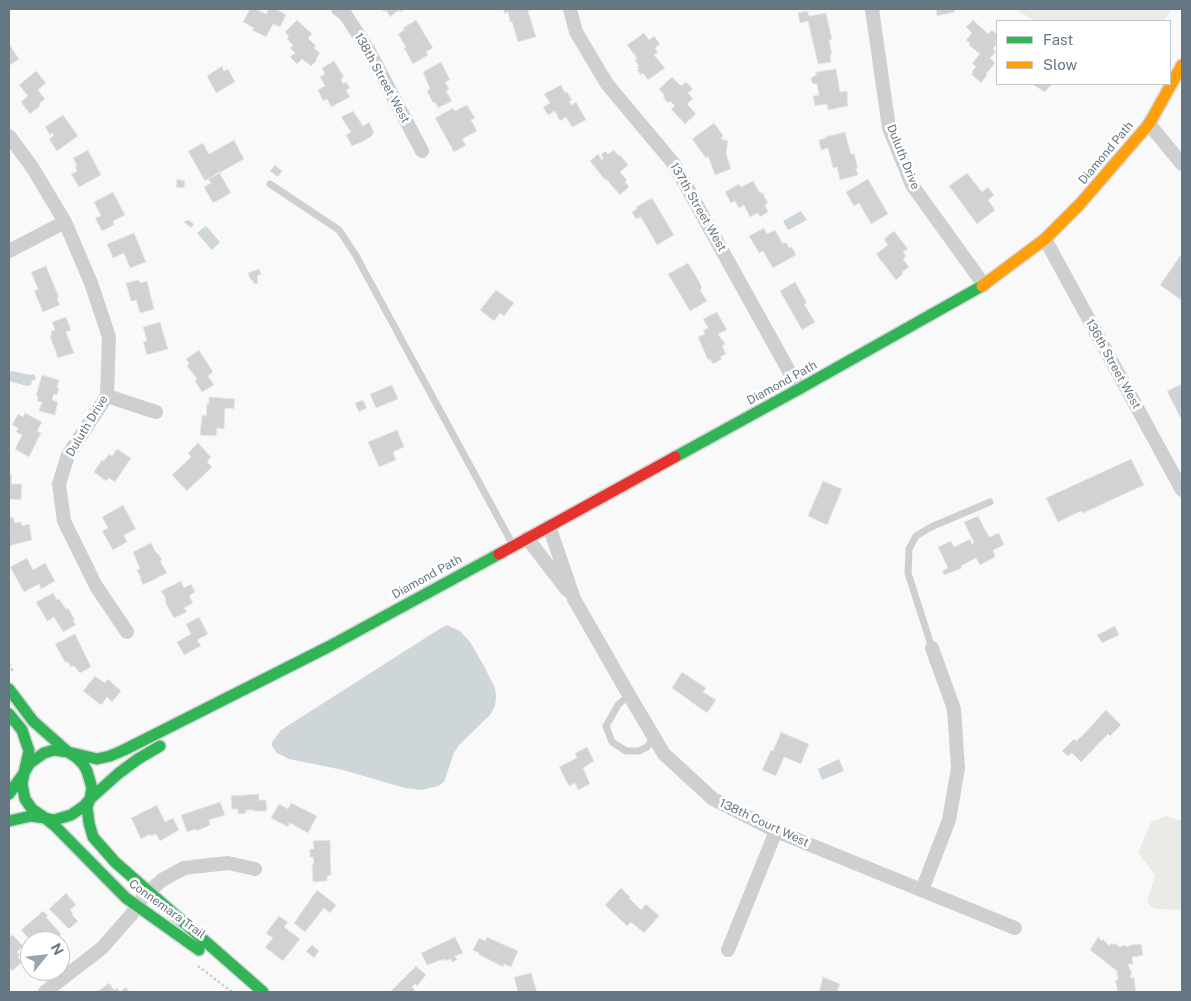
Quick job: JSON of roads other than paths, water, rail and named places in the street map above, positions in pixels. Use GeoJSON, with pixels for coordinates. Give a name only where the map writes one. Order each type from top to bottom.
{"type":"FeatureCollection","features":[{"type":"Feature","properties":{"kind":"street","name":"138th Street West"},"geometry":{"type":"LineString","coordinates":[[338,9],[345,14],[369,50],[422,151]]}},
{"type":"Feature","properties":{"kind":"street","name":"137th Street West"},"geometry":{"type":"LineString","coordinates":[[570,9],[576,32],[607,84],[674,164],[799,390]]}},
{"type":"Feature","properties":{"kind":"street","name":"Duluth Drive"},"geometry":{"type":"LineString","coordinates":[[872,9],[889,128],[912,185],[984,285]]}},
{"type":"Feature","properties":{"kind":"street","name":"Diamond Path"},"geometry":{"type":"LineString","coordinates":[[1171,85],[1182,65]]}},
{"type":"Feature","properties":{"kind":"street","name":"Diamond Path"},"geometry":{"type":"LineString","coordinates":[[9,794],[30,764],[44,753],[54,750],[97,759],[124,750],[330,646],[799,390],[984,285],[1045,239],[1080,204],[1149,124],[1171,85]]}},
{"type":"Feature","properties":{"kind":"street"},"geometry":{"type":"LineString","coordinates":[[1149,124],[1182,164]]}},
{"type":"Feature","properties":{"kind":"street","name":"Duluth Drive"},"geometry":{"type":"LineString","coordinates":[[9,136],[32,167],[65,222],[91,283],[110,337],[107,396],[68,455],[59,484],[64,521],[96,586],[127,632]]}},
{"type":"Feature","properties":{"kind":"street"},"geometry":{"type":"LineString","coordinates":[[9,251],[65,222]]}},
{"type":"Feature","properties":{"kind":"street","name":"136th Street West"},"geometry":{"type":"LineString","coordinates":[[1045,239],[1182,490]]}},
{"type":"Feature","properties":{"kind":"street"},"geometry":{"type":"LineString","coordinates":[[107,396],[156,412]]}},
{"type":"Feature","properties":{"kind":"street","name":"138th Court West"},"geometry":{"type":"LineString","coordinates":[[549,526],[574,598]]}},
{"type":"Feature","properties":{"kind":"street","name":"138th Court West"},"geometry":{"type":"LineString","coordinates":[[527,538],[574,598],[664,754],[713,799],[776,831],[1015,928]]}},
{"type":"Feature","properties":{"kind":"street","name":"Diamond Path"},"geometry":{"type":"LineString","coordinates":[[9,821],[31,816],[54,820],[71,815],[84,806],[100,789],[132,763],[330,646]]}},
{"type":"Feature","properties":{"kind":"street"},"geometry":{"type":"LineString","coordinates":[[922,890],[949,820],[958,768],[954,710],[932,648]]}},
{"type":"Feature","properties":{"kind":"street"},"geometry":{"type":"LineString","coordinates":[[9,689],[33,721],[79,760],[88,771],[92,788],[90,799]]}},
{"type":"Feature","properties":{"kind":"street"},"geometry":{"type":"LineString","coordinates":[[9,714],[22,730],[29,751],[22,784],[25,799],[32,809],[45,818]]}},
{"type":"Feature","properties":{"kind":"street","name":"Connemara Trail"},"geometry":{"type":"LineString","coordinates":[[90,799],[87,807],[93,837],[143,898],[261,992]]}},
{"type":"Feature","properties":{"kind":"street","name":"Connemara Trail"},"geometry":{"type":"LineString","coordinates":[[45,818],[126,898],[143,898],[261,992]]}},
{"type":"Feature","properties":{"kind":"street"},"geometry":{"type":"LineString","coordinates":[[728,950],[776,831]]}},
{"type":"Feature","properties":{"kind":"street"},"geometry":{"type":"LineString","coordinates":[[45,992],[102,948],[143,898],[162,880],[184,868],[228,863],[255,869]]}},
{"type":"Feature","properties":{"kind":"lane"},"geometry":{"type":"LineString","coordinates":[[270,184],[339,230],[354,254],[513,546]]}},
{"type":"Feature","properties":{"kind":"lane"},"geometry":{"type":"LineString","coordinates":[[932,648],[908,573],[909,549],[916,536],[990,502]]}},
{"type":"Feature","properties":{"kind":"lane"},"geometry":{"type":"LineString","coordinates":[[629,695],[618,705],[606,726],[612,742],[626,751],[639,751],[647,747],[654,737]]}}]}
